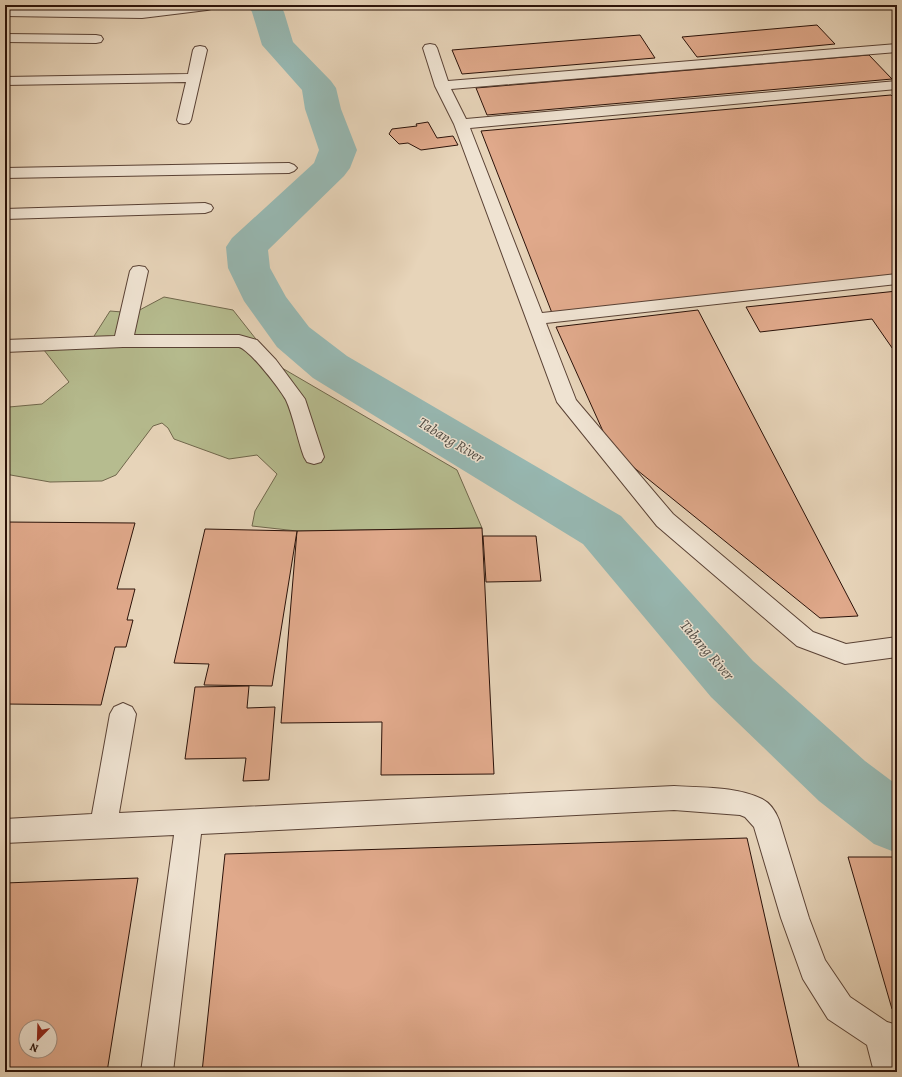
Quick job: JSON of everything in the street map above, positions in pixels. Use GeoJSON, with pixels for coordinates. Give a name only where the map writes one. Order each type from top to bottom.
{"type":"FeatureCollection","features":[{"type":"Feature","properties":{"kind":"lane"},"geometry":{"type":"LineString","coordinates":[[5,12],[142,14],[207,6]]}},
{"type":"Feature","properties":{"kind":"lane"},"geometry":{"type":"LineString","coordinates":[[5,38],[96,39]]}},
{"type":"Feature","properties":{"kind":"lane"},"geometry":{"type":"LineString","coordinates":[[430,48],[442,86],[461,124],[567,402],[665,520],[805,639],[845,654],[897,647]]}},
{"type":"Feature","properties":{"kind":"lane"},"geometry":{"type":"LineString","coordinates":[[442,86],[897,48]]}},
{"type":"Feature","properties":{"kind":"lane"},"geometry":{"type":"LineString","coordinates":[[184,120],[192,78],[200,50]]}},
{"type":"Feature","properties":{"kind":"lane"},"geometry":{"type":"LineString","coordinates":[[5,80],[192,78]]}},
{"type":"Feature","properties":{"kind":"lane"},"geometry":{"type":"LineString","coordinates":[[461,124],[897,85]]}},
{"type":"Feature","properties":{"kind":"lane"},"geometry":{"type":"LineString","coordinates":[[5,173],[289,168]]}},
{"type":"Feature","properties":{"kind":"lane"},"geometry":{"type":"LineString","coordinates":[[5,214],[205,208]]}},
{"type":"Feature","properties":{"kind":"lane"},"geometry":{"type":"LineString","coordinates":[[123,341],[139,271]]}},
{"type":"Feature","properties":{"kind":"lane"},"geometry":{"type":"LineString","coordinates":[[535,319],[897,279]]}},
{"type":"Feature","properties":{"kind":"lane"},"geometry":{"type":"LineString","coordinates":[[5,346],[123,341],[239,341],[250,344],[269,364],[295,400],[314,457]]}},
{"type":"Feature","properties":{"kind":"lane"},"geometry":{"type":"LineString","coordinates":[[104,825],[123,714]]}},
{"type":"Feature","properties":{"kind":"lane"},"geometry":{"type":"LineString","coordinates":[[5,831],[674,798],[740,803],[754,808],[766,820],[812,969],[839,1008],[889,1037],[890,1072]]}},
{"type":"Feature","properties":{"kind":"lane"},"geometry":{"type":"LineString","coordinates":[[157,1072],[189,822]]}},
{"type":"Feature","properties":{"kind":"green space"},"geometry":{"type":"Polygon","coordinates":[[[164,297],[233,310],[259,343],[282,368],[457,470],[482,528],[297,531],[252,526],[255,511],[277,474],[257,455],[229,459],[174,439],[168,428],[162,423],[153,426],[116,475],[102,481],[50,482],[5,474],[5,410],[9,407],[42,404],[69,382],[40,345],[89,344],[110,311],[134,313],[164,297]]]}},
{"type":"Feature","properties":{"kind":"building"},"geometry":{"type":"Polygon","coordinates":[[[817,25],[835,44],[697,57],[682,37],[817,25]]]}},
{"type":"Feature","properties":{"kind":"building"},"geometry":{"type":"Polygon","coordinates":[[[640,35],[655,58],[462,74],[452,50],[640,35]]]}},
{"type":"Feature","properties":{"kind":"building"},"geometry":{"type":"Polygon","coordinates":[[[869,55],[892,79],[487,115],[476,88],[869,55]]]}},
{"type":"Feature","properties":{"kind":"building"},"geometry":{"type":"Polygon","coordinates":[[[891,95],[897,101],[897,276],[552,313],[481,131],[891,95]]]}},
{"type":"Feature","properties":{"kind":"building"},"geometry":{"type":"Polygon","coordinates":[[[428,122],[437,138],[453,136],[458,145],[421,150],[408,143],[399,144],[389,134],[392,129],[417,126],[416,124],[428,122]]]}},
{"type":"Feature","properties":{"kind":"building"},"geometry":{"type":"Polygon","coordinates":[[[897,291],[897,355],[872,319],[760,332],[746,307],[897,291]]]}},
{"type":"Feature","properties":{"kind":"building"},"geometry":{"type":"Polygon","coordinates":[[[698,310],[858,616],[820,618],[611,449],[556,327],[698,310]]]}},
{"type":"Feature","properties":{"kind":"building"},"geometry":{"type":"Polygon","coordinates":[[[5,522],[135,523],[117,589],[135,589],[127,620],[133,620],[126,647],[115,647],[101,705],[5,704],[5,522]]]}},
{"type":"Feature","properties":{"kind":"building"},"geometry":{"type":"Polygon","coordinates":[[[482,528],[494,774],[381,775],[382,722],[281,723],[297,531],[482,528]]]}},
{"type":"Feature","properties":{"kind":"building"},"geometry":{"type":"Polygon","coordinates":[[[205,529],[297,531],[272,686],[204,685],[209,664],[174,663],[205,529]]]}},
{"type":"Feature","properties":{"kind":"building"},"geometry":{"type":"Polygon","coordinates":[[[483,536],[536,536],[541,581],[486,582],[483,536]]]}},
{"type":"Feature","properties":{"kind":"building"},"geometry":{"type":"Polygon","coordinates":[[[249,686],[247,708],[275,707],[269,780],[243,781],[246,758],[185,759],[195,687],[249,686]]]}},
{"type":"Feature","properties":{"kind":"building"},"geometry":{"type":"Polygon","coordinates":[[[747,838],[800,1072],[202,1072],[225,854],[747,838]]]}},
{"type":"Feature","properties":{"kind":"building"},"geometry":{"type":"Polygon","coordinates":[[[848,857],[897,857],[897,1009],[892,1009],[848,857]]]}},
{"type":"Feature","properties":{"kind":"building"},"geometry":{"type":"Polygon","coordinates":[[[138,878],[107,1072],[5,1072],[5,883],[138,878]]]}},
{"type":"Feature","properties":{"kind":"waterway","name":"Tabang River"},"geometry":{"type":"LineString","coordinates":[[264,5],[268,12],[278,45],[319,88],[323,109],[338,150],[331,168],[247,247],[249,268],[266,301],[293,337],[330,367],[602,530],[732,679],[842,781],[897,823]]}}]}
